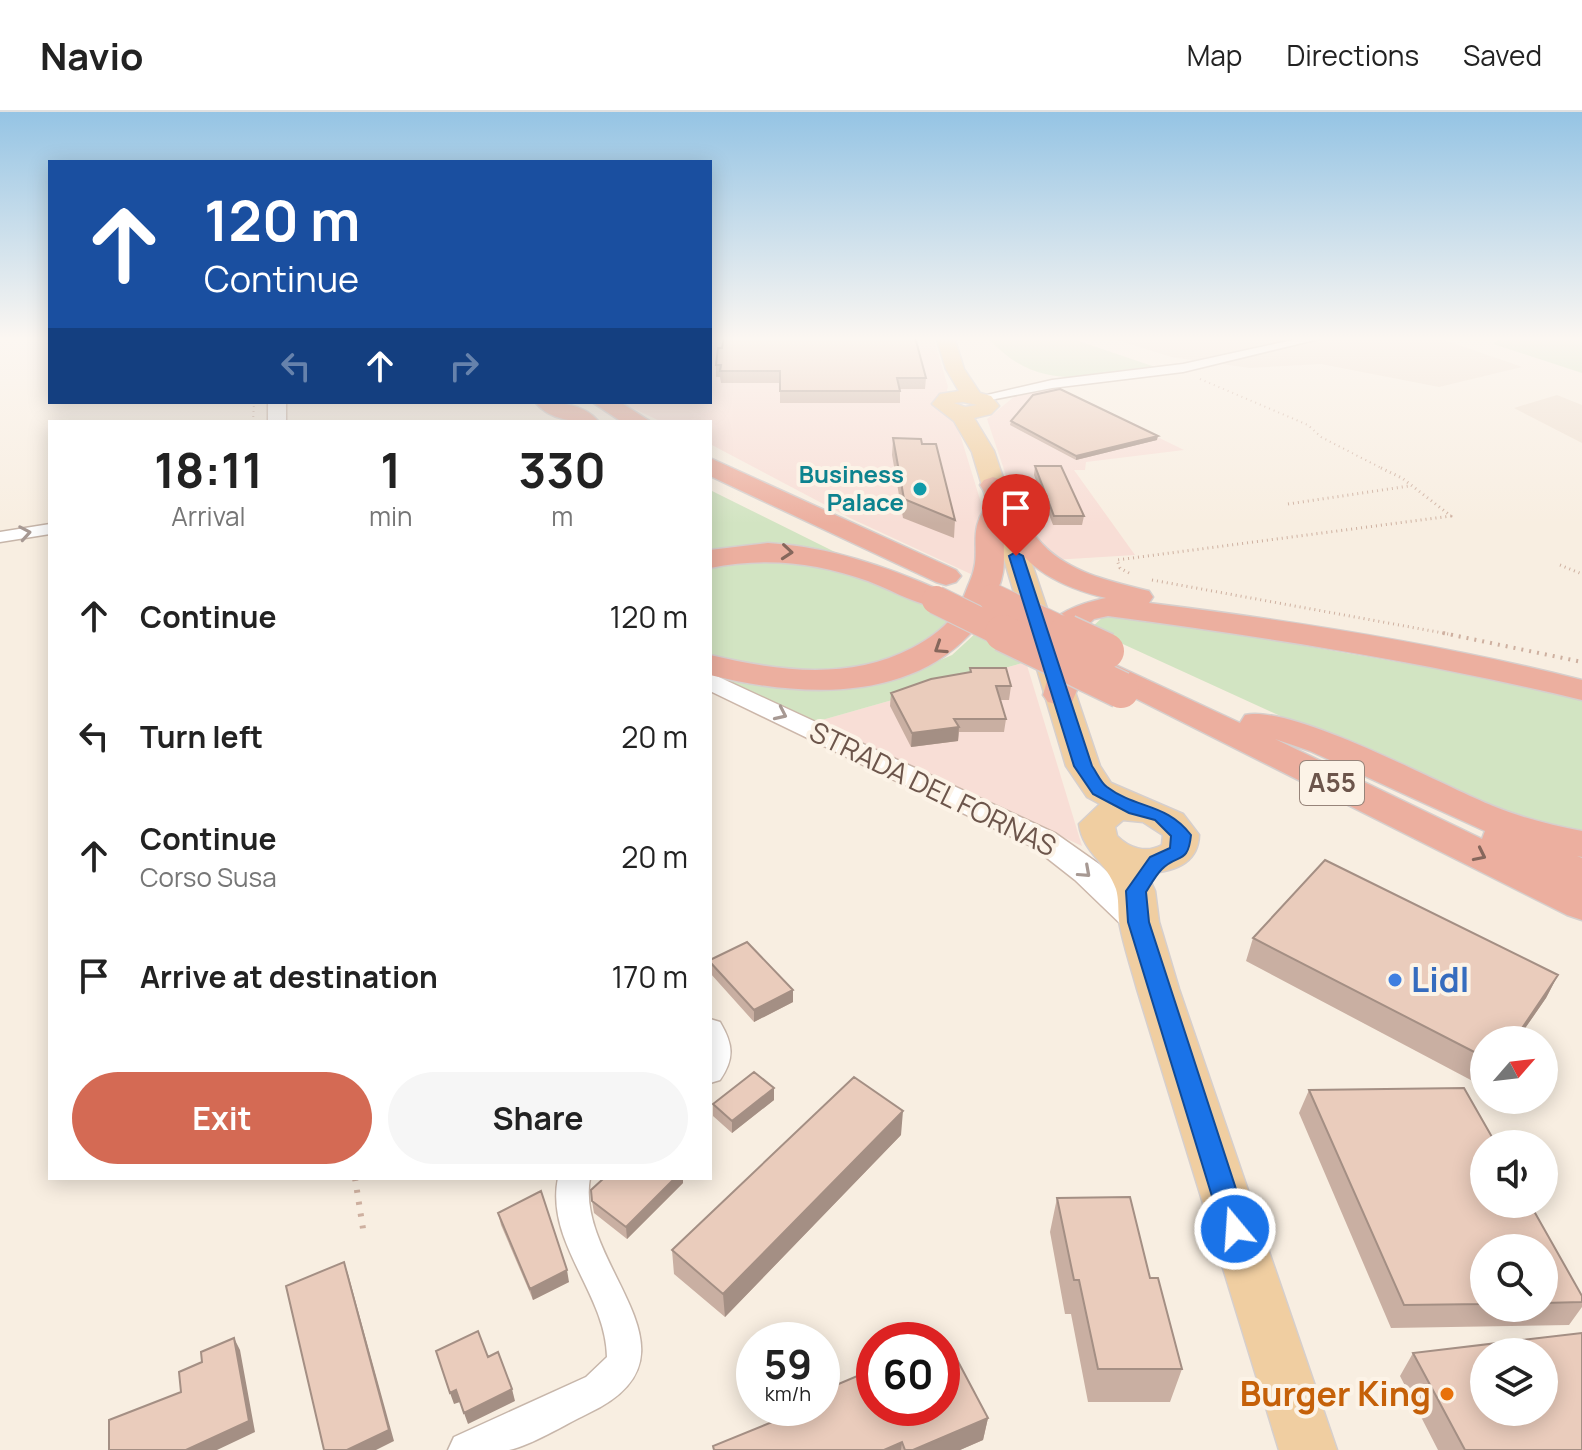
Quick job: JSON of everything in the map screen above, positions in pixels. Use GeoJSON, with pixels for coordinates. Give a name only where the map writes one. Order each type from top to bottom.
{"type":"FeatureCollection","features":[{"type":"Feature","properties":{"kind":"highway"},"geometry":{"type":"LineString","coordinates":[[545,404],[552,412],[568,420]]}},
{"type":"Feature","properties":{"kind":"highway"},"geometry":{"type":"LineString","coordinates":[[547,404],[583,420]]}},
{"type":"Feature","properties":{"kind":"highway"},"geometry":{"type":"LineString","coordinates":[[582,404],[614,420]]}},
{"type":"Feature","properties":{"kind":"highway"},"geometry":{"type":"LineString","coordinates":[[607,404],[635,420]]}},
{"type":"Feature","properties":{"kind":"highway"},"geometry":{"type":"LineString","coordinates":[[712,470],[941,589],[1112,671]]}},
{"type":"Feature","properties":{"kind":"highway"},"geometry":{"type":"LineString","coordinates":[[712,665],[756,676],[819,680],[877,673],[926,657],[946,645],[970,621],[992,559],[990,519],[997,496],[1008,503],[1027,544],[1040,559],[1082,581],[1143,598],[1256,619],[1399,652]]}},
{"type":"Feature","properties":{"kind":"highway"},"geometry":{"type":"LineString","coordinates":[[712,559],[752,551],[804,554],[941,589]]}},
{"type":"Feature","properties":{"kind":"highway"},"geometry":{"type":"LineString","coordinates":[[1024,580],[1527,676],[1582,690]]}},
{"type":"Feature","properties":{"kind":"highway"},"geometry":{"type":"LineString","coordinates":[[1060,695],[1067,673],[1059,642],[1060,633],[1084,612],[1108,607],[1128,608],[1250,625]]}},
{"type":"Feature","properties":{"kind":"highway","name":"A55"},"geometry":{"type":"LineString","coordinates":[[1112,671],[1202,719],[1575,895]]}},
{"type":"Feature","properties":{"kind":"highway","name":"A55"},"geometry":{"type":"LineString","coordinates":[[1112,671],[1258,723],[1575,895]]}},
{"type":"Feature","properties":{"kind":"highway"},"geometry":{"type":"LineString","coordinates":[[1258,723],[1321,742],[1482,817],[1522,832],[1582,844]]}},
{"type":"Feature","properties":{"kind":"main road"},"geometry":{"type":"LineString","coordinates":[[970,399],[987,442],[983,451],[1083,766],[1112,806],[1162,816],[1181,835],[1180,850],[1144,892]]}},
{"type":"Feature","properties":{"kind":"main road"},"geometry":{"type":"LineString","coordinates":[[1112,806],[1097,833],[1101,841],[1120,856],[1144,892],[1308,1450]]}},
{"type":"Feature","properties":{"kind":"street"},"geometry":{"type":"LineString","coordinates":[[972,404],[989,399]]}},
{"type":"Feature","properties":{"kind":"street"},"geometry":{"type":"LineString","coordinates":[[0,537],[48,529]]}},
{"type":"Feature","properties":{"kind":"street","name":"STRADA DEL FORNAS"},"geometry":{"type":"LineString","coordinates":[[712,682],[1044,840],[1087,872],[1144,892]]}},
{"type":"Feature","properties":{"kind":"street"},"geometry":{"type":"LineString","coordinates":[[712,1033],[719,1045],[719,1058],[712,1069]]}},
{"type":"Feature","properties":{"kind":"street"},"geometry":{"type":"LineString","coordinates":[[467,1450],[599,1390],[616,1375],[625,1356],[622,1332],[590,1261],[569,1199],[574,1180]]}},
{"type":"Feature","properties":{"kind":"path"},"geometry":{"type":"LineString","coordinates":[[1248,399],[1304,423],[1321,437],[1391,471],[1451,516],[1123,559],[1116,564],[1129,573],[1177,587],[1451,633],[1582,662]]}},
{"type":"Feature","properties":{"kind":"path"},"geometry":{"type":"LineString","coordinates":[[1288,504],[1409,486]]}},
{"type":"Feature","properties":{"kind":"path"},"geometry":{"type":"LineString","coordinates":[[1560,565],[1582,574]]}},
{"type":"Feature","properties":{"kind":"path"},"geometry":{"type":"LineString","coordinates":[[355,1180],[364,1235]]}},
{"type":"Feature","properties":{"kind":"shaded area"},"geometry":{"type":"Polygon","coordinates":[[[712,399],[940,399],[935,403],[938,410],[955,418],[986,519],[975,576],[850,518],[712,445],[712,420],[658,420],[624,404],[712,404],[712,399]]]}},
{"type":"Feature","properties":{"kind":"shaded area"},"geometry":{"type":"Polygon","coordinates":[[[1011,399],[1080,399],[1184,450],[1086,462],[1085,470],[1074,470],[1135,555],[1053,560],[1020,517],[987,419],[1011,399]]]}},
{"type":"Feature","properties":{"kind":"shaded area"},"geometry":{"type":"Polygon","coordinates":[[[1542,399],[1568,399],[1582,405],[1582,443],[1514,408],[1542,399]]]}},
{"type":"Feature","properties":{"kind":"shaded area"},"geometry":{"type":"Polygon","coordinates":[[[1026,662],[1082,846],[815,722],[1026,662]]]}},
{"type":"Feature","properties":{"kind":"green space"},"geometry":{"type":"Polygon","coordinates":[[[712,491],[837,553],[770,544],[712,551],[712,491]]]}},
{"type":"Feature","properties":{"kind":"green space"},"geometry":{"type":"Polygon","coordinates":[[[785,556],[872,579],[956,619],[921,649],[847,670],[800,672],[754,668],[712,657],[712,565],[785,556]]]}},
{"type":"Feature","properties":{"kind":"green space"},"geometry":{"type":"Polygon","coordinates":[[[1116,613],[1548,688],[1582,699],[1582,831],[1547,827],[1475,805],[1090,629],[1104,616],[1116,613]]]}},
{"type":"Feature","properties":{"kind":"green space"},"geometry":{"type":"Polygon","coordinates":[[[978,631],[1026,662],[815,722],[717,677],[771,686],[901,677],[952,655],[978,631]]]}},
{"type":"Feature","properties":{"kind":"building"},"geometry":{"type":"Polygon","coordinates":[[[1029,399],[1082,399],[1158,436],[1076,456],[1011,421],[1029,399]]]}},
{"type":"Feature","properties":{"kind":"building","name":"Business Palace"},"geometry":{"type":"Polygon","coordinates":[[[893,438],[921,439],[922,444],[936,444],[955,520],[904,499],[893,438]]]}},
{"type":"Feature","properties":{"kind":"building"},"geometry":{"type":"Polygon","coordinates":[[[1035,466],[1061,466],[1084,516],[1054,516],[1035,466]]]}},
{"type":"Feature","properties":{"kind":"building"},"geometry":{"type":"Polygon","coordinates":[[[970,668],[1006,668],[1011,686],[996,686],[1006,719],[954,719],[959,727],[912,733],[891,693],[931,679],[971,672],[970,668]]]}},
{"type":"Feature","properties":{"kind":"building","name":"Lidl"},"geometry":{"type":"Polygon","coordinates":[[[1325,860],[1558,975],[1523,1026],[1470,1026],[1470,1050],[1253,938],[1325,860]]]}},
{"type":"Feature","properties":{"kind":"building"},"geometry":{"type":"Polygon","coordinates":[[[747,942],[793,990],[754,1010],[712,964],[712,959],[747,942]]]}},
{"type":"Feature","properties":{"kind":"building"},"geometry":{"type":"Polygon","coordinates":[[[754,1072],[774,1088],[732,1121],[713,1104],[754,1072]]]}},
{"type":"Feature","properties":{"kind":"building"},"geometry":{"type":"Polygon","coordinates":[[[854,1077],[903,1111],[723,1294],[672,1250],[854,1077]]]}},
{"type":"Feature","properties":{"kind":"building"},"geometry":{"type":"Polygon","coordinates":[[[1464,1088],[1470,1098],[1470,1114],[1479,1114],[1488,1130],[1470,1130],[1470,1218],[1538,1218],[1547,1234],[1470,1234],[1470,1304],[1404,1305],[1309,1090],[1464,1088]]]}},
{"type":"Feature","properties":{"kind":"building"},"geometry":{"type":"Polygon","coordinates":[[[602,1180],[673,1180],[626,1227],[592,1201],[591,1190],[602,1180]]]}},
{"type":"Feature","properties":{"kind":"building"},"geometry":{"type":"Polygon","coordinates":[[[541,1191],[567,1270],[530,1289],[498,1213],[541,1191]]]}},
{"type":"Feature","properties":{"kind":"building"},"geometry":{"type":"Polygon","coordinates":[[[1130,1197],[1150,1278],[1158,1278],[1182,1369],[1098,1369],[1079,1280],[1074,1280],[1057,1198],[1130,1197]]]}},
{"type":"Feature","properties":{"kind":"building"},"geometry":{"type":"Polygon","coordinates":[[[1558,1254],[1582,1296],[1582,1302],[1558,1303],[1558,1254]]]}},
{"type":"Feature","properties":{"kind":"building"},"geometry":{"type":"Polygon","coordinates":[[[344,1262],[389,1430],[347,1450],[324,1450],[286,1286],[344,1262]]]}},
{"type":"Feature","properties":{"kind":"building"},"geometry":{"type":"Polygon","coordinates":[[[478,1331],[488,1357],[498,1352],[512,1389],[464,1413],[456,1390],[450,1393],[436,1351],[478,1331]]]}},
{"type":"Feature","properties":{"kind":"building"},"geometry":{"type":"Polygon","coordinates":[[[1582,1333],[1582,1450],[1465,1450],[1413,1353],[1470,1346],[1470,1426],[1558,1426],[1558,1338],[1540,1338],[1582,1333]]]}},
{"type":"Feature","properties":{"kind":"building"},"geometry":{"type":"Polygon","coordinates":[[[234,1338],[249,1421],[186,1450],[109,1450],[109,1420],[181,1392],[179,1372],[202,1362],[201,1352],[234,1338]]]}},
{"type":"Feature","properties":{"kind":"building"},"geometry":{"type":"Polygon","coordinates":[[[960,1365],[988,1418],[913,1450],[905,1450],[902,1442],[884,1450],[714,1450],[713,1446],[762,1426],[840,1426],[840,1383],[856,1377],[856,1426],[960,1426],[960,1365]]]}},
{"type":"Feature","properties":{"kind":"place","name":"Business Palace"},"geometry":{"type":"Point","coordinates":[920,489]}},
{"type":"Feature","properties":{"kind":"place","name":"Lidl"},"geometry":{"type":"Point","coordinates":[1395,980]}},
{"type":"Feature","properties":{"kind":"place","name":"Burger King"},"geometry":{"type":"Point","coordinates":[1447,1394]}},
{"type":"Feature","properties":{"kind":"route"},"geometry":{"type":"LineString","coordinates":[[1016,556],[1083,766],[1099,790],[1136,809],[1162,816],[1181,835],[1180,850],[1157,862],[1136,891],[1139,922],[1235,1229]]}}]}
